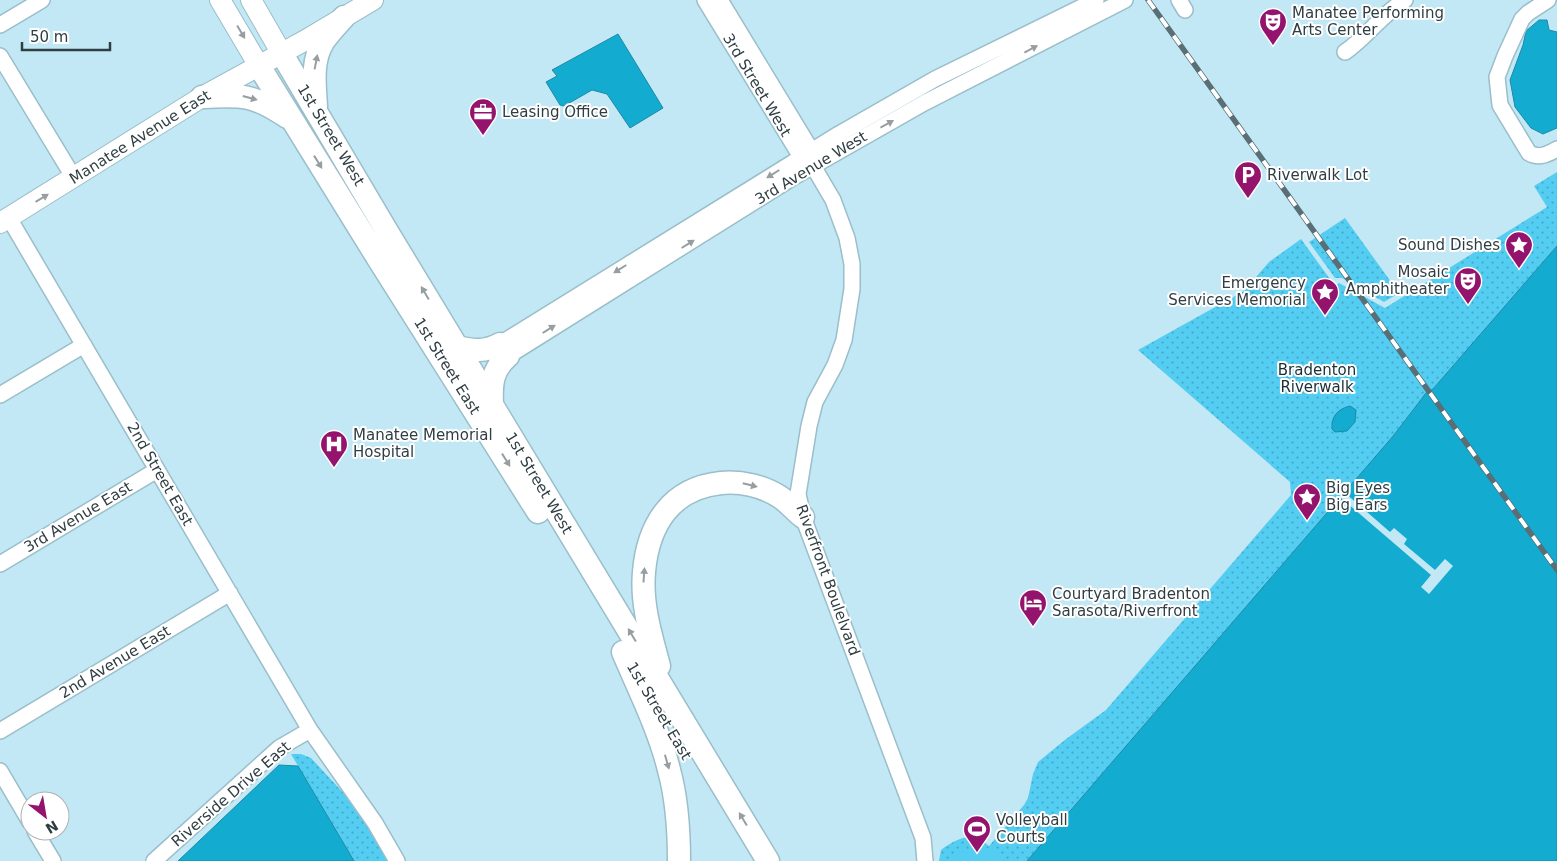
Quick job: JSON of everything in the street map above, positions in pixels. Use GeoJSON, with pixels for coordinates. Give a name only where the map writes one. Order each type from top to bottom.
{"type":"FeatureCollection","features":[{"type":"Feature","properties":{"kind":"highway"},"geometry":{"type":"LineString","coordinates":[[316,111],[314,74],[317,56],[324,41],[344,17]]}},
{"type":"Feature","properties":{"kind":"highway","name":"1st Street West"},"geometry":{"type":"LineString","coordinates":[[282,54],[768,861]]}},
{"type":"Feature","properties":{"kind":"highway","name":"1st Street East"},"geometry":{"type":"LineString","coordinates":[[259,66],[530,498],[750,861]]}},
{"type":"Feature","properties":{"kind":"highway"},"geometry":{"type":"LineString","coordinates":[[202,98],[240,96],[256,99],[274,108],[292,121]]}},
{"type":"Feature","properties":{"kind":"highway"},"geometry":{"type":"LineString","coordinates":[[458,347],[480,350],[504,350],[502,362],[493,377],[492,404]]}},
{"type":"Feature","properties":{"kind":"highway"},"geometry":{"type":"LineString","coordinates":[[666,692],[649,626],[643,592],[649,545],[653,532],[662,516],[689,490],[711,484],[736,482],[758,487],[779,497],[803,517]]}},
{"type":"Feature","properties":{"kind":"highway"},"geometry":{"type":"LineString","coordinates":[[623,652],[657,733],[670,770],[676,808],[679,861]]}},
{"type":"Feature","properties":{"kind":"main road","name":"1st Street East"},"geometry":{"type":"LineString","coordinates":[[220,0],[259,66]]}},
{"type":"Feature","properties":{"kind":"main road","name":"1st Street West"},"geometry":{"type":"LineString","coordinates":[[251,0],[282,54]]}},
{"type":"Feature","properties":{"kind":"main road","name":"Manatee Avenue East"},"geometry":{"type":"LineString","coordinates":[[4,220],[202,98],[282,54],[373,0]]}},
{"type":"Feature","properties":{"kind":"street"},"geometry":{"type":"LineString","coordinates":[[0,25],[42,0]]}},
{"type":"Feature","properties":{"kind":"street","name":"3rd Street West"},"geometry":{"type":"LineString","coordinates":[[705,0],[809,158]]}},
{"type":"Feature","properties":{"kind":"street","name":"3rd Street West"},"geometry":{"type":"LineString","coordinates":[[720,0],[833,200],[842,222],[852,264],[850,306],[841,347]]}},
{"type":"Feature","properties":{"kind":"street","name":"3rd Avenue West"},"geometry":{"type":"LineString","coordinates":[[504,350],[935,79],[1096,0]]}},
{"type":"Feature","properties":{"kind":"street","name":"3rd Avenue West"},"geometry":{"type":"LineString","coordinates":[[809,158],[962,85],[1125,0]]}},
{"type":"Feature","properties":{"kind":"street"},"geometry":{"type":"LineString","coordinates":[[1345,52],[1360,42],[1386,5],[1405,0]]}},
{"type":"Feature","properties":{"kind":"street"},"geometry":{"type":"LineString","coordinates":[[1548,0],[1522,19],[1505,56],[1497,81],[1500,105],[1529,153],[1540,157],[1557,149]]}},
{"type":"Feature","properties":{"kind":"street"},"geometry":{"type":"LineString","coordinates":[[0,56],[74,178]]}},
{"type":"Feature","properties":{"kind":"street"},"geometry":{"type":"LineString","coordinates":[[954,70],[962,85]]}},
{"type":"Feature","properties":{"kind":"street","name":"2nd Street East"},"geometry":{"type":"LineString","coordinates":[[4,220],[84,345],[310,730],[362,804],[397,861]]}},
{"type":"Feature","properties":{"kind":"street"},"geometry":{"type":"LineString","coordinates":[[0,396],[84,345]]}},
{"type":"Feature","properties":{"kind":"street","name":"Riverfront Boulelvard"},"geometry":{"type":"LineString","coordinates":[[841,347],[815,402],[809,426],[798,494],[803,517],[913,811],[922,838],[925,861]]}},
{"type":"Feature","properties":{"kind":"street","name":"3rd Avenue East"},"geometry":{"type":"LineString","coordinates":[[0,564],[157,470]]}},
{"type":"Feature","properties":{"kind":"street","name":"2nd Avenue East"},"geometry":{"type":"LineString","coordinates":[[0,731],[230,593]]}},
{"type":"Feature","properties":{"kind":"street","name":"Riverside Drive East"},"geometry":{"type":"LineString","coordinates":[[154,861],[279,748],[310,730]]}},
{"type":"Feature","properties":{"kind":"street"},"geometry":{"type":"LineString","coordinates":[[0,771],[20,805]]}},
{"type":"Feature","properties":{"kind":"street"},"geometry":{"type":"LineString","coordinates":[[41,841],[53,861]]}},
{"type":"Feature","properties":{"kind":"green space","name":"Bradenton Riverwalk"},"geometry":{"type":"Polygon","coordinates":[[[1557,172],[1557,246],[1433,389],[1426,393],[1394,435],[1027,861],[939,861],[941,850],[962,838],[977,836],[989,846],[1024,805],[1028,798],[1033,774],[1038,762],[1106,710],[1291,495],[1290,482],[1138,350],[1244,291],[1269,262],[1301,239],[1335,286],[1339,283],[1385,308],[1547,207],[1534,186],[1557,172]]]}},
{"type":"Feature","properties":{"kind":"green space"},"geometry":{"type":"Polygon","coordinates":[[[1345,218],[1399,293],[1384,302],[1342,278],[1335,278],[1309,242],[1345,218]]]}},
{"type":"Feature","properties":{"kind":"green space"},"geometry":{"type":"Polygon","coordinates":[[[291,754],[301,754],[311,758],[350,800],[390,861],[354,861],[291,754]]]}},
{"type":"Feature","properties":{"kind":"green space","name":"Volleyball Courts"},"geometry":{"type":"Polygon","coordinates":[[[984,846],[1003,861],[950,861],[963,851],[984,846]]]}},
{"type":"Feature","properties":{"kind":"shaded area"},"geometry":{"type":"Polygon","coordinates":[[[1539,20],[1547,20],[1549,30],[1557,32],[1557,128],[1543,134],[1531,128],[1515,107],[1510,80],[1526,31],[1539,20]]]}},
{"type":"Feature","properties":{"kind":"shaded area"},"geometry":{"type":"Polygon","coordinates":[[[618,34],[663,108],[630,128],[607,94],[592,90],[564,106],[560,105],[546,82],[557,76],[552,70],[618,34]]]}},
{"type":"Feature","properties":{"kind":"shaded area"},"geometry":{"type":"Polygon","coordinates":[[[1557,246],[1557,861],[1027,861],[1394,435],[1426,393],[1433,389],[1557,246]]]}},
{"type":"Feature","properties":{"kind":"shaded area"},"geometry":{"type":"Polygon","coordinates":[[[1350,406],[1356,410],[1355,422],[1347,431],[1335,432],[1332,429],[1334,417],[1339,411],[1350,406]]]}},
{"type":"Feature","properties":{"kind":"shaded area"},"geometry":{"type":"Polygon","coordinates":[[[279,765],[298,766],[354,861],[178,861],[279,765]]]}},
{"type":"Feature","properties":{"kind":"pier"},"geometry":{"type":"Polygon","coordinates":[[[1344,492],[1390,532],[1394,528],[1407,539],[1404,544],[1435,570],[1445,559],[1453,566],[1429,594],[1421,587],[1431,575],[1340,497],[1344,492]]]}},
{"type":"Feature","properties":{"kind":"railway"},"geometry":{"type":"LineString","coordinates":[[1148,0],[1557,570]]}},
{"type":"Feature","properties":{"kind":"place","name":"Manatee Performing Arts Center"},"geometry":{"type":"Point","coordinates":[1273,46]}},
{"type":"Feature","properties":{"kind":"place","name":"Leasing Office"},"geometry":{"type":"Point","coordinates":[483,136]}},
{"type":"Feature","properties":{"kind":"place","name":"Riverwalk Lot"},"geometry":{"type":"Point","coordinates":[1248,199]}},
{"type":"Feature","properties":{"kind":"place","name":"Sound Dishes"},"geometry":{"type":"Point","coordinates":[1519,269]}},
{"type":"Feature","properties":{"kind":"place","name":"Mosaic Amphitheater"},"geometry":{"type":"Point","coordinates":[1468,305]}},
{"type":"Feature","properties":{"kind":"place","name":"Emergency Services Memorial"},"geometry":{"type":"Point","coordinates":[1325,316]}},
{"type":"Feature","properties":{"kind":"place","name":"Manatee Memorial Hospital"},"geometry":{"type":"Point","coordinates":[334,468]}},
{"type":"Feature","properties":{"kind":"place","name":"Big Eyes Big Ears"},"geometry":{"type":"Point","coordinates":[1307,521]}},
{"type":"Feature","properties":{"kind":"place","name":"Courtyard Bradenton Sarasota/Riverfront"},"geometry":{"type":"Point","coordinates":[1033,627]}},
{"type":"Feature","properties":{"kind":"place","name":"Volleyball Courts"},"geometry":{"type":"Point","coordinates":[977,853]}}]}
